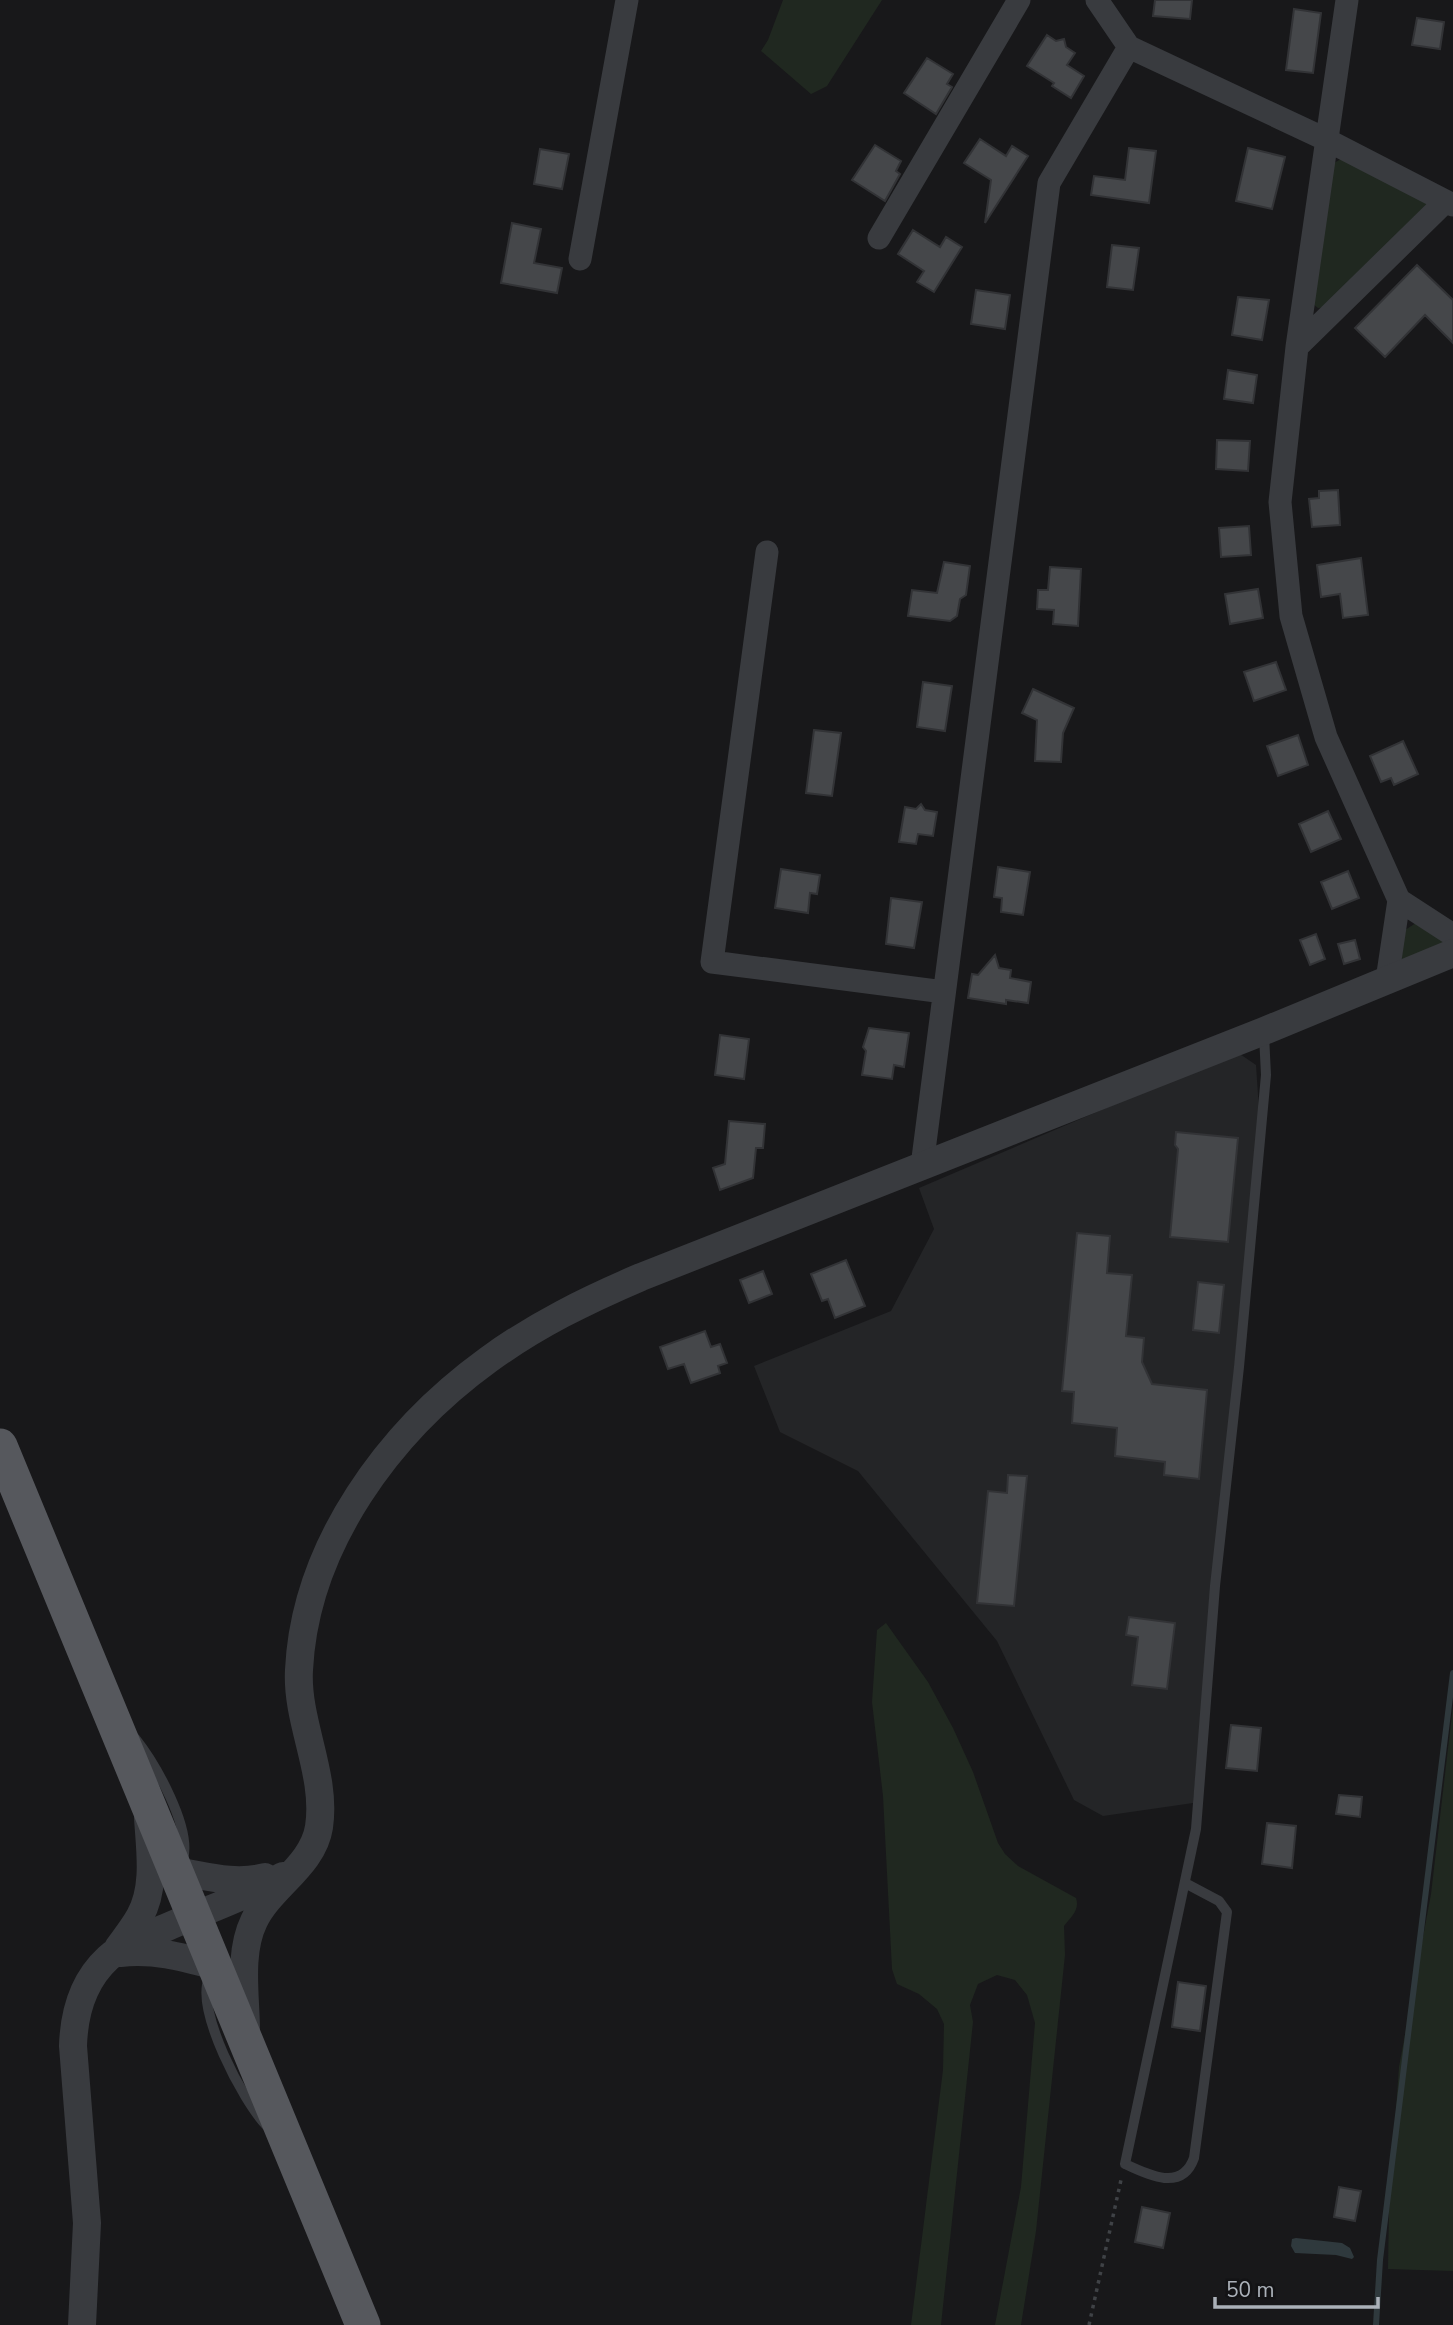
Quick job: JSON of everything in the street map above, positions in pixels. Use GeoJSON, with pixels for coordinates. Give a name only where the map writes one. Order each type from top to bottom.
{"type":"FeatureCollection","features":[{"type":"Feature","properties":{"kind":"main road"},"geometry":{"type":"LineString","coordinates":[[0,1446],[363,2325]]}},
{"type":"Feature","properties":{"kind":"street"},"geometry":{"type":"LineString","coordinates":[[580,259],[627,0]]}},
{"type":"Feature","properties":{"kind":"street"},"geometry":{"type":"LineString","coordinates":[[879,238],[1019,0]]}},
{"type":"Feature","properties":{"kind":"street"},"geometry":{"type":"LineString","coordinates":[[1097,0],[1129,47],[1325,139],[1449,204],[1297,347]]}},
{"type":"Feature","properties":{"kind":"street"},"geometry":{"type":"LineString","coordinates":[[1347,0],[1297,347],[1280,502],[1291,616],[1325,737],[1399,900],[1387,980]]}},
{"type":"Feature","properties":{"kind":"street"},"geometry":{"type":"LineString","coordinates":[[922,1166],[1049,183],[1129,47]]}},
{"type":"Feature","properties":{"kind":"street"},"geometry":{"type":"LineString","coordinates":[[767,552],[712,962],[944,992]]}},
{"type":"Feature","properties":{"kind":"street"},"geometry":{"type":"LineString","coordinates":[[1399,900],[1453,934]]}},
{"type":"Feature","properties":{"kind":"street"},"geometry":{"type":"LineString","coordinates":[[247,2045],[245,1966],[250,1933],[261,1910],[316,1840],[319,1816],[317,1784],[299,1674],[304,1629],[320,1572],[335,1538],[372,1475],[395,1446],[454,1388],[487,1361],[570,1309],[713,1247],[1264,1031],[1453,953]]}},
{"type":"Feature","properties":{"kind":"street"},"geometry":{"type":"LineString","coordinates":[[82,2325],[87,2223],[73,2063],[73,2028],[78,2005],[86,1989],[96,1972],[114,1954],[138,1920],[146,1901],[151,1870],[147,1802]]}},
{"type":"Feature","properties":{"kind":"street"},"geometry":{"type":"LineString","coordinates":[[176,1871],[241,1881],[261,1878],[298,1866]]}},
{"type":"Feature","properties":{"kind":"street"},"geometry":{"type":"LineString","coordinates":[[114,1954],[150,1934],[259,1888],[298,1866]]}},
{"type":"Feature","properties":{"kind":"street"},"geometry":{"type":"LineString","coordinates":[[114,1954],[161,1952],[215,1966]]}},
{"type":"Feature","properties":{"kind":"lane"},"geometry":{"type":"LineString","coordinates":[[1185,1883],[1219,1901],[1227,1912],[1194,2158],[1190,2170],[1183,2176],[1172,2178],[1150,2176],[1125,2164],[1196,1829],[1215,1586],[1265,1089],[1264,1031]]}},
{"type":"Feature","properties":{"kind":"lane"},"geometry":{"type":"LineString","coordinates":[[106,1701],[158,1768],[184,1835],[184,1856],[176,1871]]}},
{"type":"Feature","properties":{"kind":"lane"},"geometry":{"type":"LineString","coordinates":[[215,1966],[207,1983],[206,2005],[234,2080],[264,2124],[287,2141]]}},
{"type":"Feature","properties":{"kind":"path"},"geometry":{"type":"LineString","coordinates":[[1089,2325],[1125,2164]]}},
{"type":"Feature","properties":{"kind":"shaded area"},"geometry":{"type":"Polygon","coordinates":[[[783,0],[882,0],[827,86],[811,94],[761,51],[783,0]]]}},
{"type":"Feature","properties":{"kind":"shaded area"},"geometry":{"type":"Polygon","coordinates":[[[1341,159],[1428,203],[1328,307],[1318,308],[1313,304],[1329,166],[1341,159]]]}},
{"type":"Feature","properties":{"kind":"shaded area"},"geometry":{"type":"Polygon","coordinates":[[[1416,923],[1442,935],[1444,944],[1404,963],[1398,957],[1405,930],[1416,923]]]}},
{"type":"Feature","properties":{"kind":"shaded area"},"geometry":{"type":"Polygon","coordinates":[[[1237,1052],[1256,1065],[1259,1110],[1193,1803],[1103,1816],[1074,1800],[997,1641],[858,1471],[780,1432],[754,1366],[891,1311],[934,1229],[919,1188],[1237,1052]]]}},
{"type":"Feature","properties":{"kind":"shaded area"},"geometry":{"type":"Polygon","coordinates":[[[886,1623],[928,1682],[953,1728],[973,1772],[998,1843],[1005,1854],[1018,1866],[1076,1898],[1077,1902],[1074,1913],[1064,1926],[1065,1955],[1036,2231],[1021,2325],[995,2325],[1021,2187],[1035,2023],[1027,1995],[1015,1980],[997,1975],[978,1984],[970,2005],[973,2022],[941,2325],[911,2325],[943,2070],[944,2024],[937,2009],[919,1994],[897,1984],[892,1969],[883,1796],[872,1702],[877,1630],[886,1623]]]}},
{"type":"Feature","properties":{"kind":"shaded area"},"geometry":{"type":"Polygon","coordinates":[[[1453,1706],[1453,2271],[1388,2269],[1389,2210],[1399,2067],[1431,1894],[1453,1706]]]}},
{"type":"Feature","properties":{"kind":"shaded area"},"geometry":{"type":"Polygon","coordinates":[[[1292,2239],[1342,2243],[1350,2248],[1354,2257],[1352,2259],[1336,2255],[1295,2253],[1291,2246],[1292,2239]]]}},
{"type":"Feature","properties":{"kind":"building"},"geometry":{"type":"Polygon","coordinates":[[[1155,0],[1192,0],[1190,19],[1153,16],[1155,0]]]}},
{"type":"Feature","properties":{"kind":"building"},"geometry":{"type":"Polygon","coordinates":[[[1294,9],[1321,13],[1313,73],[1286,70],[1294,9]]]}},
{"type":"Feature","properties":{"kind":"building"},"geometry":{"type":"Polygon","coordinates":[[[1417,18],[1444,22],[1440,49],[1412,45],[1417,18]]]}},
{"type":"Feature","properties":{"kind":"building"},"geometry":{"type":"Polygon","coordinates":[[[1047,35],[1056,41],[1064,39],[1066,47],[1075,53],[1067,65],[1084,76],[1071,98],[1052,86],[1054,83],[1027,66],[1047,35]]]}},
{"type":"Feature","properties":{"kind":"building"},"geometry":{"type":"Polygon","coordinates":[[[927,58],[953,74],[947,84],[952,87],[936,114],[904,93],[927,58]]]}},
{"type":"Feature","properties":{"kind":"building"},"geometry":{"type":"Polygon","coordinates":[[[980,139],[1006,156],[1012,146],[1028,156],[985,223],[991,180],[964,163],[980,139]]]}},
{"type":"Feature","properties":{"kind":"building"},"geometry":{"type":"Polygon","coordinates":[[[875,145],[901,161],[896,171],[900,174],[885,201],[852,180],[875,145]]]}},
{"type":"Feature","properties":{"kind":"building"},"geometry":{"type":"Polygon","coordinates":[[[1129,148],[1156,151],[1149,203],[1091,195],[1094,176],[1125,180],[1129,148]]]}},
{"type":"Feature","properties":{"kind":"building"},"geometry":{"type":"Polygon","coordinates":[[[1248,148],[1285,157],[1272,209],[1236,201],[1248,148]]]}},
{"type":"Feature","properties":{"kind":"building"},"geometry":{"type":"Polygon","coordinates":[[[540,149],[569,154],[562,189],[534,184],[540,149]]]}},
{"type":"Feature","properties":{"kind":"building"},"geometry":{"type":"Polygon","coordinates":[[[512,223],[541,229],[534,263],[562,268],[557,293],[501,283],[512,223]]]}},
{"type":"Feature","properties":{"kind":"building"},"geometry":{"type":"Polygon","coordinates":[[[913,230],[940,247],[946,237],[962,247],[934,292],[917,282],[924,271],[898,254],[913,230]]]}},
{"type":"Feature","properties":{"kind":"building"},"geometry":{"type":"Polygon","coordinates":[[[1112,245],[1139,248],[1133,290],[1107,287],[1112,245]]]}},
{"type":"Feature","properties":{"kind":"building"},"geometry":{"type":"Polygon","coordinates":[[[1417,265],[1453,300],[1453,343],[1425,315],[1385,357],[1355,328],[1417,265]]]}},
{"type":"Feature","properties":{"kind":"building"},"geometry":{"type":"Polygon","coordinates":[[[976,290],[1010,295],[1005,329],[971,324],[976,290]]]}},
{"type":"Feature","properties":{"kind":"building"},"geometry":{"type":"Polygon","coordinates":[[[1238,297],[1269,300],[1262,340],[1232,335],[1238,297]]]}},
{"type":"Feature","properties":{"kind":"building"},"geometry":{"type":"Polygon","coordinates":[[[1228,370],[1257,375],[1253,403],[1224,399],[1228,370]]]}},
{"type":"Feature","properties":{"kind":"building"},"geometry":{"type":"Polygon","coordinates":[[[1217,440],[1250,441],[1248,471],[1216,469],[1217,440]]]}},
{"type":"Feature","properties":{"kind":"building"},"geometry":{"type":"Polygon","coordinates":[[[1338,490],[1340,525],[1312,527],[1309,499],[1319,498],[1319,491],[1338,490]]]}},
{"type":"Feature","properties":{"kind":"building"},"geometry":{"type":"Polygon","coordinates":[[[1249,526],[1251,555],[1221,557],[1219,528],[1249,526]]]}},
{"type":"Feature","properties":{"kind":"building"},"geometry":{"type":"Polygon","coordinates":[[[1361,558],[1368,615],[1343,618],[1340,594],[1321,597],[1317,565],[1361,558]]]}},
{"type":"Feature","properties":{"kind":"building"},"geometry":{"type":"Polygon","coordinates":[[[944,562],[970,566],[966,595],[960,599],[957,616],[950,621],[908,616],[912,590],[937,593],[944,562]]]}},
{"type":"Feature","properties":{"kind":"building"},"geometry":{"type":"Polygon","coordinates":[[[1050,567],[1081,569],[1078,626],[1053,624],[1054,610],[1037,609],[1038,590],[1048,590],[1050,567]]]}},
{"type":"Feature","properties":{"kind":"building"},"geometry":{"type":"Polygon","coordinates":[[[1258,589],[1263,618],[1230,624],[1225,594],[1258,589]]]}},
{"type":"Feature","properties":{"kind":"building"},"geometry":{"type":"Polygon","coordinates":[[[1276,662],[1286,690],[1254,701],[1244,672],[1276,662]]]}},
{"type":"Feature","properties":{"kind":"building"},"geometry":{"type":"Polygon","coordinates":[[[923,682],[952,686],[945,731],[917,727],[923,682]]]}},
{"type":"Feature","properties":{"kind":"building"},"geometry":{"type":"Polygon","coordinates":[[[1033,689],[1074,708],[1063,733],[1061,762],[1035,761],[1037,720],[1022,713],[1033,689]]]}},
{"type":"Feature","properties":{"kind":"building"},"geometry":{"type":"Polygon","coordinates":[[[814,730],[841,733],[832,796],[806,793],[814,730]]]}},
{"type":"Feature","properties":{"kind":"building"},"geometry":{"type":"Polygon","coordinates":[[[1298,735],[1308,765],[1278,776],[1267,746],[1298,735]]]}},
{"type":"Feature","properties":{"kind":"building"},"geometry":{"type":"Polygon","coordinates":[[[1403,741],[1418,774],[1394,785],[1391,778],[1381,782],[1370,756],[1403,741]]]}},
{"type":"Feature","properties":{"kind":"building"},"geometry":{"type":"Polygon","coordinates":[[[921,804],[925,810],[937,812],[933,836],[918,834],[916,844],[899,842],[905,807],[916,809],[921,804]]]}},
{"type":"Feature","properties":{"kind":"building"},"geometry":{"type":"Polygon","coordinates":[[[1328,811],[1341,839],[1311,852],[1299,824],[1328,811]]]}},
{"type":"Feature","properties":{"kind":"building"},"geometry":{"type":"Polygon","coordinates":[[[998,867],[1030,872],[1023,915],[1001,912],[1002,898],[994,897],[998,867]]]}},
{"type":"Feature","properties":{"kind":"building"},"geometry":{"type":"Polygon","coordinates":[[[781,869],[820,875],[817,894],[810,893],[808,913],[775,908],[781,869]]]}},
{"type":"Feature","properties":{"kind":"building"},"geometry":{"type":"Polygon","coordinates":[[[1348,871],[1359,898],[1332,909],[1321,882],[1348,871]]]}},
{"type":"Feature","properties":{"kind":"building"},"geometry":{"type":"Polygon","coordinates":[[[891,898],[922,902],[914,948],[886,944],[891,898]]]}},
{"type":"Feature","properties":{"kind":"building"},"geometry":{"type":"Polygon","coordinates":[[[1316,934],[1325,959],[1310,965],[1300,940],[1316,934]]]}},
{"type":"Feature","properties":{"kind":"building"},"geometry":{"type":"Polygon","coordinates":[[[1355,940],[1360,959],[1344,964],[1338,944],[1355,940]]]}},
{"type":"Feature","properties":{"kind":"building"},"geometry":{"type":"Polygon","coordinates":[[[995,955],[999,968],[1011,970],[1010,978],[1031,982],[1028,1003],[1006,1000],[1006,1004],[968,998],[972,974],[978,975],[995,955]]]}},
{"type":"Feature","properties":{"kind":"building"},"geometry":{"type":"Polygon","coordinates":[[[869,1028],[909,1033],[904,1067],[894,1065],[892,1079],[862,1075],[866,1051],[863,1047],[869,1028]]]}},
{"type":"Feature","properties":{"kind":"building"},"geometry":{"type":"Polygon","coordinates":[[[720,1035],[749,1039],[744,1079],[715,1075],[720,1035]]]}},
{"type":"Feature","properties":{"kind":"building"},"geometry":{"type":"Polygon","coordinates":[[[729,1121],[765,1124],[763,1148],[756,1148],[753,1178],[720,1190],[713,1168],[725,1164],[729,1121]]]}},
{"type":"Feature","properties":{"kind":"building"},"geometry":{"type":"Polygon","coordinates":[[[1176,1132],[1238,1138],[1228,1242],[1170,1237],[1178,1149],[1175,1145],[1176,1132]]]}},
{"type":"Feature","properties":{"kind":"building"},"geometry":{"type":"Polygon","coordinates":[[[1077,1233],[1110,1236],[1107,1273],[1132,1275],[1126,1336],[1144,1338],[1142,1362],[1152,1384],[1207,1390],[1199,1479],[1164,1475],[1165,1462],[1115,1456],[1117,1428],[1072,1423],[1074,1392],[1062,1391],[1077,1233]]]}},
{"type":"Feature","properties":{"kind":"building"},"geometry":{"type":"Polygon","coordinates":[[[846,1260],[865,1306],[835,1318],[828,1299],[822,1301],[811,1274],[846,1260]]]}},
{"type":"Feature","properties":{"kind":"building"},"geometry":{"type":"Polygon","coordinates":[[[763,1271],[772,1294],[749,1303],[740,1280],[763,1271]]]}},
{"type":"Feature","properties":{"kind":"building"},"geometry":{"type":"Polygon","coordinates":[[[1198,1282],[1224,1285],[1219,1333],[1193,1330],[1198,1282]]]}},
{"type":"Feature","properties":{"kind":"building"},"geometry":{"type":"Polygon","coordinates":[[[705,1331],[711,1347],[720,1344],[727,1363],[718,1366],[720,1373],[691,1383],[684,1364],[668,1369],[660,1347],[705,1331]]]}},
{"type":"Feature","properties":{"kind":"building"},"geometry":{"type":"Polygon","coordinates":[[[1008,1475],[1027,1476],[1014,1606],[977,1603],[988,1491],[1007,1493],[1008,1475]]]}},
{"type":"Feature","properties":{"kind":"building"},"geometry":{"type":"Polygon","coordinates":[[[1129,1617],[1175,1623],[1167,1689],[1132,1685],[1138,1637],[1126,1635],[1129,1617]]]}},
{"type":"Feature","properties":{"kind":"building"},"geometry":{"type":"Polygon","coordinates":[[[1231,1725],[1261,1728],[1257,1771],[1226,1768],[1231,1725]]]}},
{"type":"Feature","properties":{"kind":"building"},"geometry":{"type":"Polygon","coordinates":[[[1339,1795],[1362,1797],[1360,1817],[1336,1814],[1339,1795]]]}},
{"type":"Feature","properties":{"kind":"building"},"geometry":{"type":"Polygon","coordinates":[[[1267,1823],[1296,1826],[1292,1868],[1262,1864],[1267,1823]]]}},
{"type":"Feature","properties":{"kind":"building"},"geometry":{"type":"Polygon","coordinates":[[[1178,1982],[1206,1986],[1200,2031],[1172,2027],[1178,1982]]]}},
{"type":"Feature","properties":{"kind":"building"},"geometry":{"type":"Polygon","coordinates":[[[1339,2187],[1361,2191],[1355,2221],[1334,2217],[1339,2187]]]}},
{"type":"Feature","properties":{"kind":"building"},"geometry":{"type":"Polygon","coordinates":[[[1142,2207],[1170,2213],[1163,2248],[1135,2242],[1142,2207]]]}},
{"type":"Feature","properties":{"kind":"waterway"},"geometry":{"type":"LineString","coordinates":[[1376,2325],[1380,2260],[1453,1673]]}}]}
